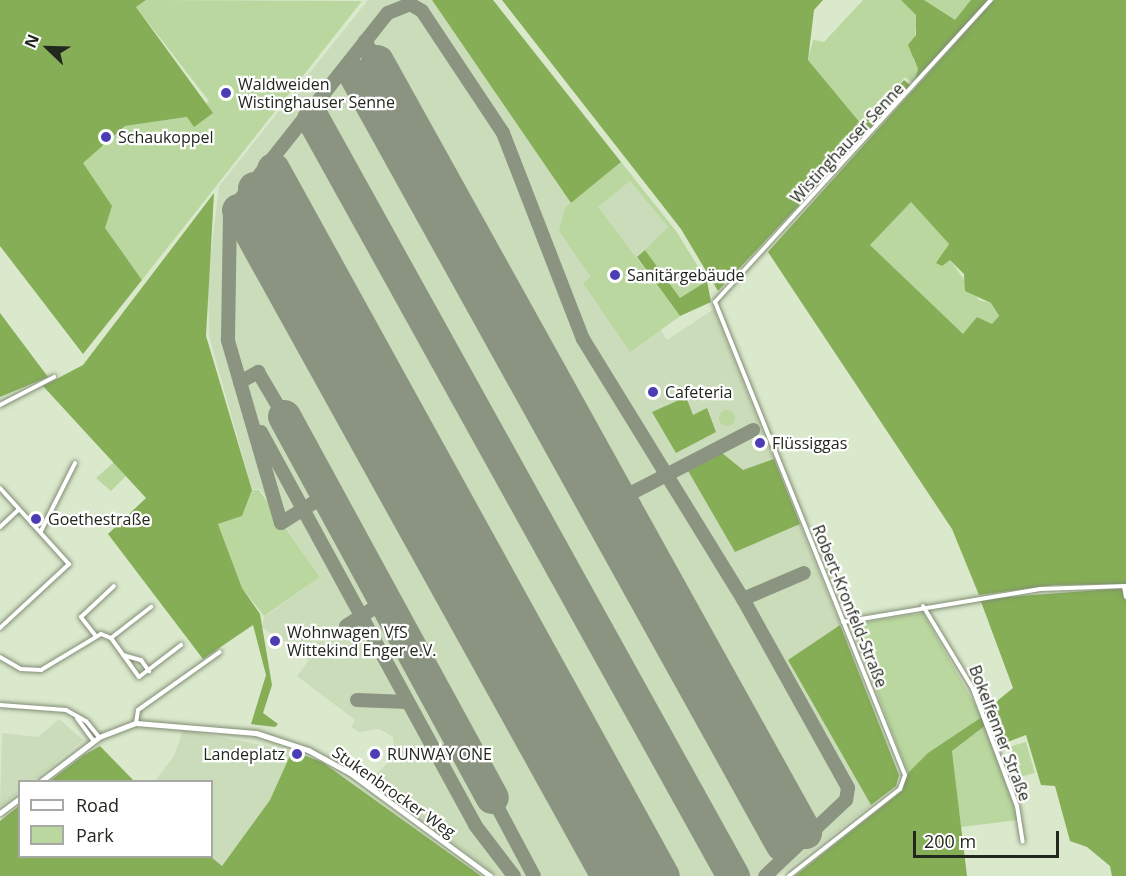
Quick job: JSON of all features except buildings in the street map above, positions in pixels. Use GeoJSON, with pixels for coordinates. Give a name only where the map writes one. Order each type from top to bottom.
{"type":"FeatureCollection","features":[{"type":"Feature","properties":{"kind":"street","name":"Wistinghauser Senne"},"geometry":{"type":"LineString","coordinates":[[717,300],[991,0]]}},
{"type":"Feature","properties":{"kind":"street","name":"Robert-Kronfeld-Straße"},"geometry":{"type":"LineString","coordinates":[[717,300],[906,778],[900,789],[789,876]]}},
{"type":"Feature","properties":{"kind":"street"},"geometry":{"type":"LineString","coordinates":[[0,405],[54,377]]}},
{"type":"Feature","properties":{"kind":"street"},"geometry":{"type":"LineString","coordinates":[[40,531],[75,464]]}},
{"type":"Feature","properties":{"kind":"street"},"geometry":{"type":"LineString","coordinates":[[0,488],[69,564],[0,628]]}},
{"type":"Feature","properties":{"kind":"street"},"geometry":{"type":"LineString","coordinates":[[0,527],[20,509]]}},
{"type":"Feature","properties":{"kind":"street"},"geometry":{"type":"LineString","coordinates":[[114,586],[81,617],[95,635],[111,638],[139,677],[181,645]]}},
{"type":"Feature","properties":{"kind":"street"},"geometry":{"type":"LineString","coordinates":[[843,622],[923,606],[1040,589],[1125,586],[1126,597]]}},
{"type":"Feature","properties":{"kind":"street","name":"Bokelfenner Straße"},"geometry":{"type":"LineString","coordinates":[[923,606],[973,689],[1013,795],[1023,842]]}},
{"type":"Feature","properties":{"kind":"street"},"geometry":{"type":"LineString","coordinates":[[111,638],[151,607]]}},
{"type":"Feature","properties":{"kind":"street"},"geometry":{"type":"LineString","coordinates":[[0,657],[21,669],[41,670],[95,635]]}},
{"type":"Feature","properties":{"kind":"street"},"geometry":{"type":"LineString","coordinates":[[136,723],[138,710],[220,652]]}},
{"type":"Feature","properties":{"kind":"street"},"geometry":{"type":"LineString","coordinates":[[123,656],[141,660],[149,671]]}},
{"type":"Feature","properties":{"kind":"street"},"geometry":{"type":"LineString","coordinates":[[0,705],[75,715],[96,739]]}},
{"type":"Feature","properties":{"kind":"street","name":"Stukenbrocker Weg"},"geometry":{"type":"LineString","coordinates":[[43,780],[96,739],[136,723],[222,726],[308,750],[350,773],[490,876]]}},
{"type":"Feature","properties":{"kind":"street"},"geometry":{"type":"LineString","coordinates":[[0,813],[18,800]]}},
{"type":"Feature","properties":{"kind":"shaded area"},"geometry":{"type":"Polygon","coordinates":[[[368,0],[432,0],[571,203],[598,207],[630,181],[669,228],[637,257],[680,316],[661,330],[667,340],[714,309],[840,625],[788,660],[871,805],[778,876],[497,876],[371,779],[395,756],[393,737],[379,729],[359,732],[351,727],[355,720],[297,676],[309,660],[262,627],[264,617],[320,577],[260,489],[252,489],[209,336],[208,279],[219,186],[368,0]]]}},
{"type":"Feature","properties":{"kind":"shaded area"},"geometry":{"type":"Polygon","coordinates":[[[59,719],[83,740],[34,780],[18,780],[18,793],[0,807],[2,733],[38,737],[59,719]]]}},
{"type":"Feature","properties":{"kind":"shaded area"},"geometry":{"type":"Polygon","coordinates":[[[183,730],[292,751],[270,800],[222,866],[211,858],[213,780],[156,780],[174,756],[183,730]]]}},
{"type":"Feature","properties":{"kind":"green space"},"geometry":{"type":"Polygon","coordinates":[[[0,0],[146,0],[136,7],[213,113],[194,127],[187,117],[125,126],[83,163],[112,206],[105,228],[142,280],[83,354],[0,246],[0,0]]]}},
{"type":"Feature","properties":{"kind":"green space"},"geometry":{"type":"Polygon","coordinates":[[[146,0],[362,1],[142,280],[104,228],[82,163],[125,126],[188,117],[209,101],[136,7],[146,0]]]}},
{"type":"Feature","properties":{"kind":"green space"},"geometry":{"type":"Polygon","coordinates":[[[432,0],[493,0],[621,162],[571,203],[432,0]]]}},
{"type":"Feature","properties":{"kind":"green space"},"geometry":{"type":"Polygon","coordinates":[[[502,0],[823,0],[814,10],[808,60],[862,125],[904,80],[911,86],[718,291],[681,229],[502,0]]]}},
{"type":"Feature","properties":{"kind":"green space"},"geometry":{"type":"Polygon","coordinates":[[[863,0],[901,0],[917,15],[913,59],[918,69],[914,84],[905,77],[862,125],[808,60],[813,40],[824,42],[863,0]]]}},
{"type":"Feature","properties":{"kind":"green space"},"geometry":{"type":"Polygon","coordinates":[[[901,0],[924,0],[955,20],[971,0],[988,0],[914,84],[918,69],[908,45],[916,35],[916,15],[901,0]]]}},
{"type":"Feature","properties":{"kind":"green space"},"geometry":{"type":"Polygon","coordinates":[[[913,0],[988,0],[954,38],[913,0]]]}},
{"type":"Feature","properties":{"kind":"green space"},"geometry":{"type":"Polygon","coordinates":[[[994,0],[1126,0],[1126,584],[1054,585],[979,595],[952,529],[768,252],[994,0]],[[911,202],[870,245],[963,334],[977,317],[992,324],[999,316],[991,303],[965,291],[964,274],[950,260],[942,266],[936,263],[949,244],[911,202]]]}},
{"type":"Feature","properties":{"kind":"green space"},"geometry":{"type":"Polygon","coordinates":[[[621,162],[676,231],[707,281],[680,298],[645,250],[668,227],[630,181],[598,207],[680,316],[630,352],[583,283],[591,277],[559,231],[565,208],[621,162]]]}},
{"type":"Feature","properties":{"kind":"green space"},"geometry":{"type":"Polygon","coordinates":[[[214,193],[206,336],[252,490],[242,516],[218,524],[242,588],[260,614],[272,685],[263,713],[278,724],[275,727],[251,724],[266,675],[253,625],[203,659],[108,534],[146,498],[43,386],[83,365],[214,193]]]}},
{"type":"Feature","properties":{"kind":"green space"},"geometry":{"type":"Polygon","coordinates":[[[911,202],[949,244],[936,263],[950,260],[979,300],[991,303],[999,317],[992,324],[963,335],[869,244],[911,202]]]}},
{"type":"Feature","properties":{"kind":"green space"},"geometry":{"type":"Polygon","coordinates":[[[645,250],[680,298],[707,281],[711,302],[680,316],[637,257],[645,250]]]}},
{"type":"Feature","properties":{"kind":"green space"},"geometry":{"type":"Polygon","coordinates":[[[0,313],[48,377],[0,397],[0,313]]]}},
{"type":"Feature","properties":{"kind":"green space"},"geometry":{"type":"Polygon","coordinates":[[[686,397],[693,415],[707,408],[716,432],[676,453],[652,412],[686,397]]]}},
{"type":"Feature","properties":{"kind":"green space"},"geometry":{"type":"Polygon","coordinates":[[[724,410],[730,410],[735,418],[733,424],[724,426],[719,421],[719,415],[724,410]]]}},
{"type":"Feature","properties":{"kind":"green space"},"geometry":{"type":"Polygon","coordinates":[[[722,453],[743,470],[774,459],[800,524],[735,552],[687,469],[722,453]]]}},
{"type":"Feature","properties":{"kind":"green space"},"geometry":{"type":"Polygon","coordinates":[[[114,462],[126,476],[111,491],[96,478],[114,462]]]}},
{"type":"Feature","properties":{"kind":"green space"},"geometry":{"type":"Polygon","coordinates":[[[252,490],[259,490],[320,577],[264,616],[242,588],[218,524],[242,516],[252,490]]]}},
{"type":"Feature","properties":{"kind":"green space"},"geometry":{"type":"Polygon","coordinates":[[[1126,588],[1126,876],[1112,876],[1110,866],[1087,847],[1070,841],[1055,786],[1041,785],[1026,735],[1000,745],[985,711],[1013,688],[980,599],[1126,588]]]}},
{"type":"Feature","properties":{"kind":"green space"},"geometry":{"type":"Polygon","coordinates":[[[923,613],[982,717],[908,773],[855,636],[859,623],[923,613]]]}},
{"type":"Feature","properties":{"kind":"green space"},"geometry":{"type":"Polygon","coordinates":[[[840,625],[899,775],[896,786],[871,805],[788,660],[840,625]]]}},
{"type":"Feature","properties":{"kind":"green space"},"geometry":{"type":"Polygon","coordinates":[[[982,717],[986,725],[952,751],[967,876],[795,876],[902,791],[908,773],[928,753],[982,717]]]}},
{"type":"Feature","properties":{"kind":"green space"},"geometry":{"type":"Polygon","coordinates":[[[986,725],[1018,820],[961,827],[952,751],[986,725]]]}},
{"type":"Feature","properties":{"kind":"green space"},"geometry":{"type":"Polygon","coordinates":[[[1026,742],[1035,773],[1019,777],[1011,746],[1026,742]]]}},
{"type":"Feature","properties":{"kind":"green space"},"geometry":{"type":"Polygon","coordinates":[[[100,746],[133,780],[51,780],[100,746]]]}},
{"type":"Feature","properties":{"kind":"green space"},"geometry":{"type":"Polygon","coordinates":[[[292,751],[322,762],[481,876],[0,876],[0,821],[18,807],[18,858],[212,858],[222,866],[270,800],[292,751]]]}},
{"type":"Feature","properties":{"kind":"waterway"},"geometry":{"type":"LineString","coordinates":[[1091,127],[1108,209],[1126,231]]}},
{"type":"Feature","properties":{"kind":"waterway"},"geometry":{"type":"LineString","coordinates":[[1056,572],[1056,581]]}},
{"type":"Feature","properties":{"kind":"waterway"},"geometry":{"type":"LineString","coordinates":[[1054,596],[1048,651],[1064,693],[1055,724],[1065,801],[1082,834]]}},
{"type":"Feature","properties":{"kind":"waterway"},"geometry":{"type":"LineString","coordinates":[[1084,837],[1126,870]]}},
{"type":"Feature","properties":{"kind":"taxiway"},"geometry":{"type":"LineString","coordinates":[[326,495],[281,523],[228,340],[230,212],[388,13],[410,4],[422,11],[503,133],[583,339],[743,599],[848,788],[846,800],[765,876]]}},
{"type":"Feature","properties":{"kind":"taxiway"},"geometry":{"type":"LineString","coordinates":[[365,41],[377,61]]}},
{"type":"Feature","properties":{"kind":"taxiway"},"geometry":{"type":"LineString","coordinates":[[446,238],[468,225]]}},
{"type":"Feature","properties":{"kind":"taxiway"},"geometry":{"type":"LineString","coordinates":[[303,327],[345,301]]}},
{"type":"Feature","properties":{"kind":"taxiway"},"geometry":{"type":"LineString","coordinates":[[240,382],[258,372],[284,416]]}},
{"type":"Feature","properties":{"kind":"taxiway"},"geometry":{"type":"LineString","coordinates":[[620,499],[753,430]]}},
{"type":"Feature","properties":{"kind":"taxiway"},"geometry":{"type":"LineString","coordinates":[[261,432],[475,825],[514,876]]}},
{"type":"Feature","properties":{"kind":"taxiway"},"geometry":{"type":"LineString","coordinates":[[743,599],[804,573]]}},
{"type":"Feature","properties":{"kind":"taxiway"},"geometry":{"type":"LineString","coordinates":[[346,626],[385,601]]}},
{"type":"Feature","properties":{"kind":"taxiway"},"geometry":{"type":"LineString","coordinates":[[691,681],[714,668]]}},
{"type":"Feature","properties":{"kind":"taxiway"},"geometry":{"type":"LineString","coordinates":[[357,700],[407,702]]}},
{"type":"Feature","properties":{"kind":"taxiway"},"geometry":{"type":"LineString","coordinates":[[437,756],[462,742]]}},
{"type":"Feature","properties":{"kind":"taxiway"},"geometry":{"type":"LineString","coordinates":[[492,797],[534,876]]}},
{"type":"Feature","properties":{"kind":"runway"},"geometry":{"type":"LineString","coordinates":[[377,61],[805,832]]}},
{"type":"Feature","properties":{"kind":"runway"},"geometry":{"type":"LineString","coordinates":[[355,75],[782,845]]}},
{"type":"Feature","properties":{"kind":"runway"},"geometry":{"type":"LineString","coordinates":[[313,119],[733,876]]}},
{"type":"Feature","properties":{"kind":"runway"},"geometry":{"type":"LineString","coordinates":[[273,169],[663,876]]}},
{"type":"Feature","properties":{"kind":"runway"},"geometry":{"type":"LineString","coordinates":[[254,188],[633,876]]}},
{"type":"Feature","properties":{"kind":"runway"},"geometry":{"type":"LineString","coordinates":[[238,210],[607,876]]}},
{"type":"Feature","properties":{"kind":"runway"},"geometry":{"type":"LineString","coordinates":[[284,416],[492,797]]}},
{"type":"Feature","properties":{"kind":"place","name":"Waldweiden Wistinghauser Senne"},"geometry":{"type":"Point","coordinates":[226,93]}},
{"type":"Feature","properties":{"kind":"place","name":"Schaukoppel"},"geometry":{"type":"Point","coordinates":[106,137]}},
{"type":"Feature","properties":{"kind":"place","name":"Sanitärgebäude"},"geometry":{"type":"Point","coordinates":[615,275]}},
{"type":"Feature","properties":{"kind":"place","name":"Cafeteria"},"geometry":{"type":"Point","coordinates":[653,392]}},
{"type":"Feature","properties":{"kind":"place","name":"Flüssiggas"},"geometry":{"type":"Point","coordinates":[760,443]}},
{"type":"Feature","properties":{"kind":"place","name":"Goethestraße"},"geometry":{"type":"Point","coordinates":[36,519]}},
{"type":"Feature","properties":{"kind":"place","name":"Wohnwagen VfS Wittekind Enger e.V."},"geometry":{"type":"Point","coordinates":[275,641]}},
{"type":"Feature","properties":{"kind":"place","name":"Landeplatz"},"geometry":{"type":"Point","coordinates":[297,754]}},
{"type":"Feature","properties":{"kind":"place","name":"RUNWAY ONE"},"geometry":{"type":"Point","coordinates":[375,754]}}]}
